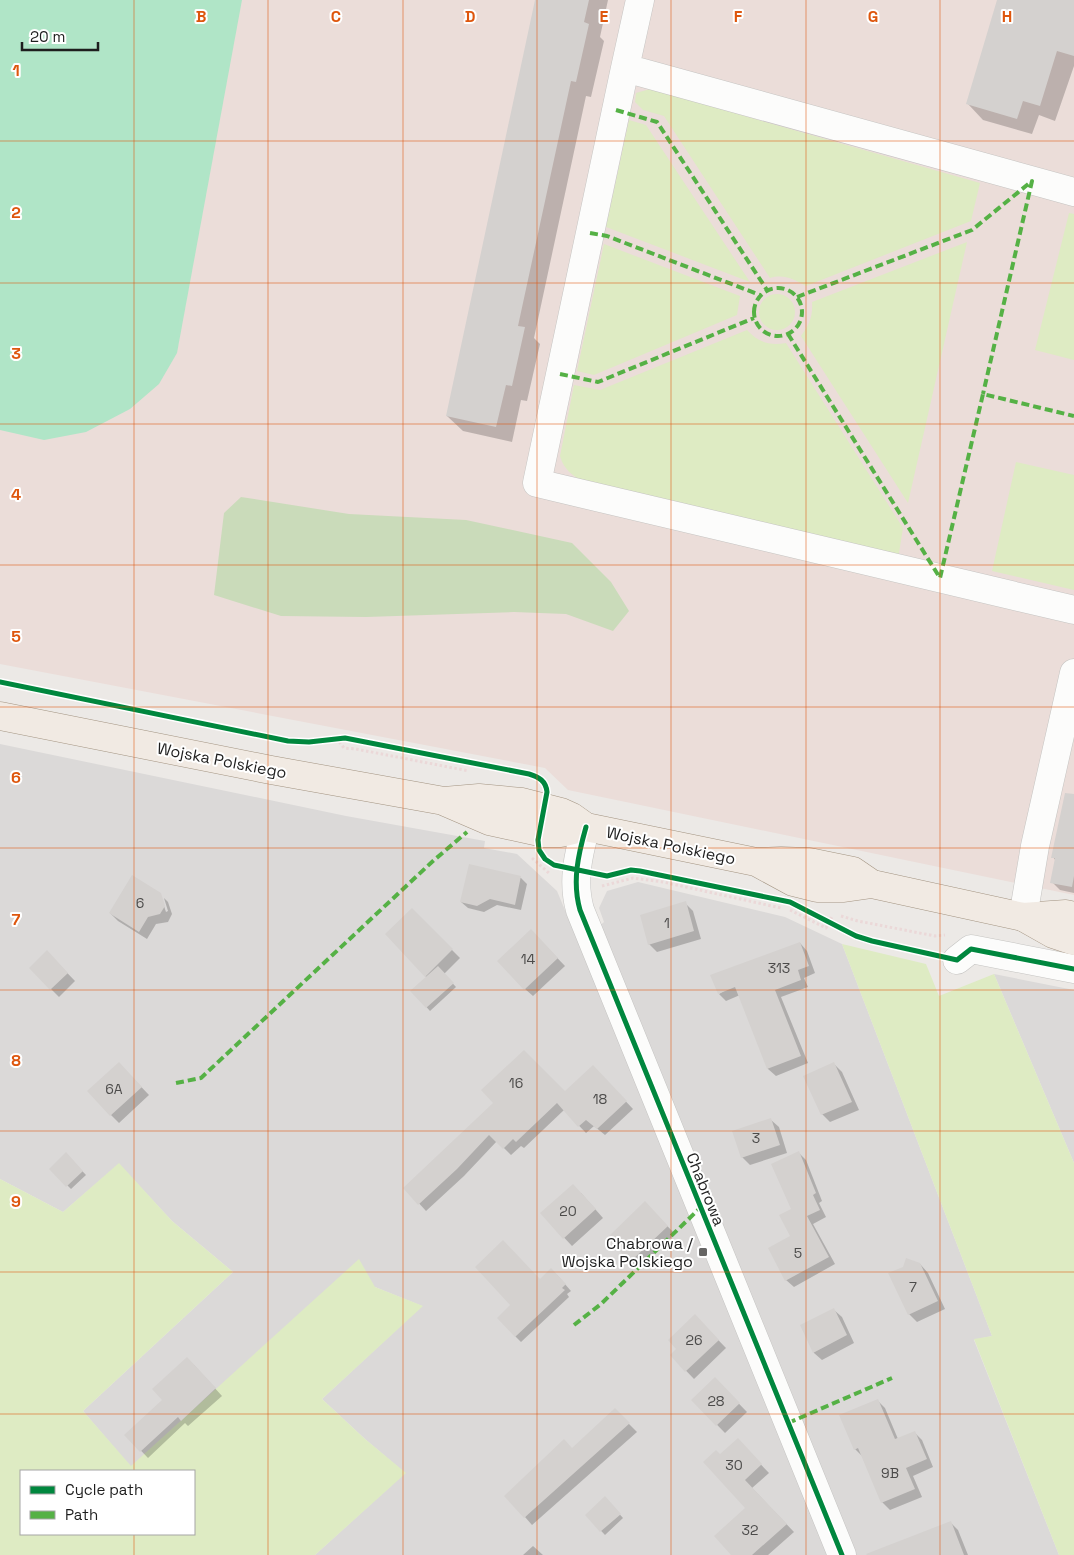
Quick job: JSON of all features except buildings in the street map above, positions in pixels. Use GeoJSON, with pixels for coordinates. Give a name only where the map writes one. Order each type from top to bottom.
{"type":"FeatureCollection","features":[{"type":"Feature","properties":{"kind":"main road","name":"Wojska Polskiego"},"geometry":{"type":"LineString","coordinates":[[0,716],[271,770],[444,801],[479,798],[522,802],[561,812],[572,817],[586,828],[756,862],[809,862],[853,872],[872,884],[1023,916],[1066,914],[1074,916]]}},
{"type":"Feature","properties":{"kind":"main road","name":"Wojska Polskiego"},"geometry":{"type":"LineString","coordinates":[[1023,916],[1053,934],[1074,941]]}},
{"type":"Feature","properties":{"kind":"street"},"geometry":{"type":"LineString","coordinates":[[640,0],[537,483],[1074,610]]}},
{"type":"Feature","properties":{"kind":"street"},"geometry":{"type":"LineString","coordinates":[[625,68],[1074,192]]}},
{"type":"Feature","properties":{"kind":"street"},"geometry":{"type":"LineString","coordinates":[[1023,916],[1035,846],[1074,673]]}},
{"type":"Feature","properties":{"kind":"street","name":"Chabrowa"},"geometry":{"type":"LineString","coordinates":[[586,828],[580,851],[576,882],[576,896],[580,910],[842,1555]]}},
{"type":"Feature","properties":{"kind":"street"},"geometry":{"type":"LineString","coordinates":[[957,960],[971,949],[1074,969]]}},
{"type":"Feature","properties":{"kind":"path"},"geometry":{"type":"LineString","coordinates":[[336,738],[345,738]]}},
{"type":"Feature","properties":{"kind":"path"},"geometry":{"type":"LineString","coordinates":[[336,738],[344,748],[478,772]]}},
{"type":"Feature","properties":{"kind":"path"},"geometry":{"type":"LineString","coordinates":[[823,918],[839,926]]}},
{"type":"Feature","properties":{"kind":"shaded area"},"geometry":{"type":"Polygon","coordinates":[[[0,0],[1074,0],[1074,895],[568,790],[545,768],[0,664],[0,0]]]}},
{"type":"Feature","properties":{"kind":"shaded area"},"geometry":{"type":"Polygon","coordinates":[[[0,744],[346,816],[485,841],[484,848],[517,854],[557,891],[579,944],[604,922],[599,908],[607,891],[638,882],[785,917],[842,944],[992,1336],[974,1340],[1059,1555],[315,1555],[405,1473],[322,1399],[422,1306],[375,1287],[181,1421],[131,1467],[83,1411],[233,1272],[172,1221],[119,1164],[63,1212],[0,1179],[0,744]]]}},
{"type":"Feature","properties":{"kind":"shaded area"},"geometry":{"type":"Polygon","coordinates":[[[994,974],[1074,990],[1074,1163],[994,974]]]}},
{"type":"Feature","properties":{"kind":"green space"},"geometry":{"type":"Polygon","coordinates":[[[0,0],[242,0],[177,353],[159,384],[130,409],[86,432],[44,440],[0,430],[0,0]]]}},
{"type":"Feature","properties":{"kind":"green space"},"geometry":{"type":"Polygon","coordinates":[[[650,89],[980,183],[971,221],[806,286],[793,279],[784,277],[770,278],[664,116],[643,110],[635,102],[636,93],[650,89]]]}},
{"type":"Feature","properties":{"kind":"green space"},"geometry":{"type":"Polygon","coordinates":[[[629,120],[646,125],[750,282],[606,227],[629,120]]]}},
{"type":"Feature","properties":{"kind":"green space"},"geometry":{"type":"Polygon","coordinates":[[[1069,213],[1074,214],[1074,360],[1035,350],[1069,213]]]}},
{"type":"Feature","properties":{"kind":"green space"},"geometry":{"type":"Polygon","coordinates":[[[967,242],[908,503],[801,336],[810,320],[812,302],[967,242]]]}},
{"type":"Feature","properties":{"kind":"green space"},"geometry":{"type":"Polygon","coordinates":[[[604,244],[740,296],[737,315],[594,375],[577,371],[604,244]]]}},
{"type":"Feature","properties":{"kind":"green space"},"geometry":{"type":"Polygon","coordinates":[[[777,294],[784,295],[790,299],[794,305],[794,319],[790,325],[784,329],[777,330],[770,329],[764,325],[760,319],[759,312],[760,305],[764,299],[770,295],[777,294]]]}},
{"type":"Feature","properties":{"kind":"green space"},"geometry":{"type":"Polygon","coordinates":[[[747,330],[755,338],[764,342],[774,344],[786,343],[903,528],[898,559],[585,483],[573,475],[564,465],[560,456],[574,385],[600,390],[747,330]]]}},
{"type":"Feature","properties":{"kind":"green space"},"geometry":{"type":"Polygon","coordinates":[[[1016,462],[1074,475],[1074,590],[992,571],[1016,462]]]}},
{"type":"Feature","properties":{"kind":"green space"},"geometry":{"type":"Polygon","coordinates":[[[241,497],[349,514],[466,520],[572,543],[611,582],[629,611],[613,631],[566,614],[514,612],[366,617],[281,616],[214,595],[224,513],[241,497]]]}},
{"type":"Feature","properties":{"kind":"green space"},"geometry":{"type":"Polygon","coordinates":[[[842,944],[926,964],[939,996],[994,974],[1074,1163],[1074,1555],[1059,1555],[974,1339],[992,1336],[842,944]]]}},
{"type":"Feature","properties":{"kind":"green space"},"geometry":{"type":"Polygon","coordinates":[[[119,1163],[172,1221],[233,1272],[83,1411],[131,1466],[359,1259],[375,1287],[423,1306],[322,1399],[365,1439],[406,1473],[315,1555],[0,1555],[0,1179],[63,1212],[119,1163]]]}},
{"type":"Feature","properties":{"kind":"marked path"},"geometry":{"type":"LineString","coordinates":[[616,110],[657,122],[767,290]]}},
{"type":"Feature","properties":{"kind":"marked path"},"geometry":{"type":"LineString","coordinates":[[797,297],[972,230],[1032,181],[983,394]]}},
{"type":"Feature","properties":{"kind":"marked path"},"geometry":{"type":"LineString","coordinates":[[590,233],[607,236],[760,295]]}},
{"type":"Feature","properties":{"kind":"marked path"},"geometry":{"type":"LineString","coordinates":[[773,288],[783,288],[795,295],[802,307],[802,312],[802,317],[795,329],[783,336],[773,336],[765,332],[758,325],[754,317],[754,307],[758,299],[765,292],[773,288]]}},
{"type":"Feature","properties":{"kind":"marked path"},"geometry":{"type":"LineString","coordinates":[[560,374],[598,382],[754,318]]}},
{"type":"Feature","properties":{"kind":"marked path"},"geometry":{"type":"LineString","coordinates":[[788,334],[940,578],[983,394],[1074,416]]}},
{"type":"Feature","properties":{"kind":"marked path"},"geometry":{"type":"LineString","coordinates":[[176,1083],[201,1078],[433,861],[467,832]]}},
{"type":"Feature","properties":{"kind":"marked path"},"geometry":{"type":"LineString","coordinates":[[574,1325],[601,1304],[700,1208]]}},
{"type":"Feature","properties":{"kind":"marked path"},"geometry":{"type":"LineString","coordinates":[[788,1423],[892,1378]]}},
{"type":"Feature","properties":{"kind":"cycle path"},"geometry":{"type":"LineString","coordinates":[[0,682],[288,741],[309,742],[345,738],[529,774],[541,780],[546,788],[547,792],[538,840],[539,850],[545,859],[554,865],[607,876],[631,870],[640,871],[790,902],[856,936],[957,960],[971,949],[1074,969]]}},
{"type":"Feature","properties":{"kind":"cycle path"},"geometry":{"type":"LineString","coordinates":[[586,827],[576,879],[580,910],[842,1555]]}},
{"type":"Feature","properties":{"kind":"place","name":"Chabrowa / Wojska Polskiego"},"geometry":{"type":"Point","coordinates":[703,1252]}}]}
